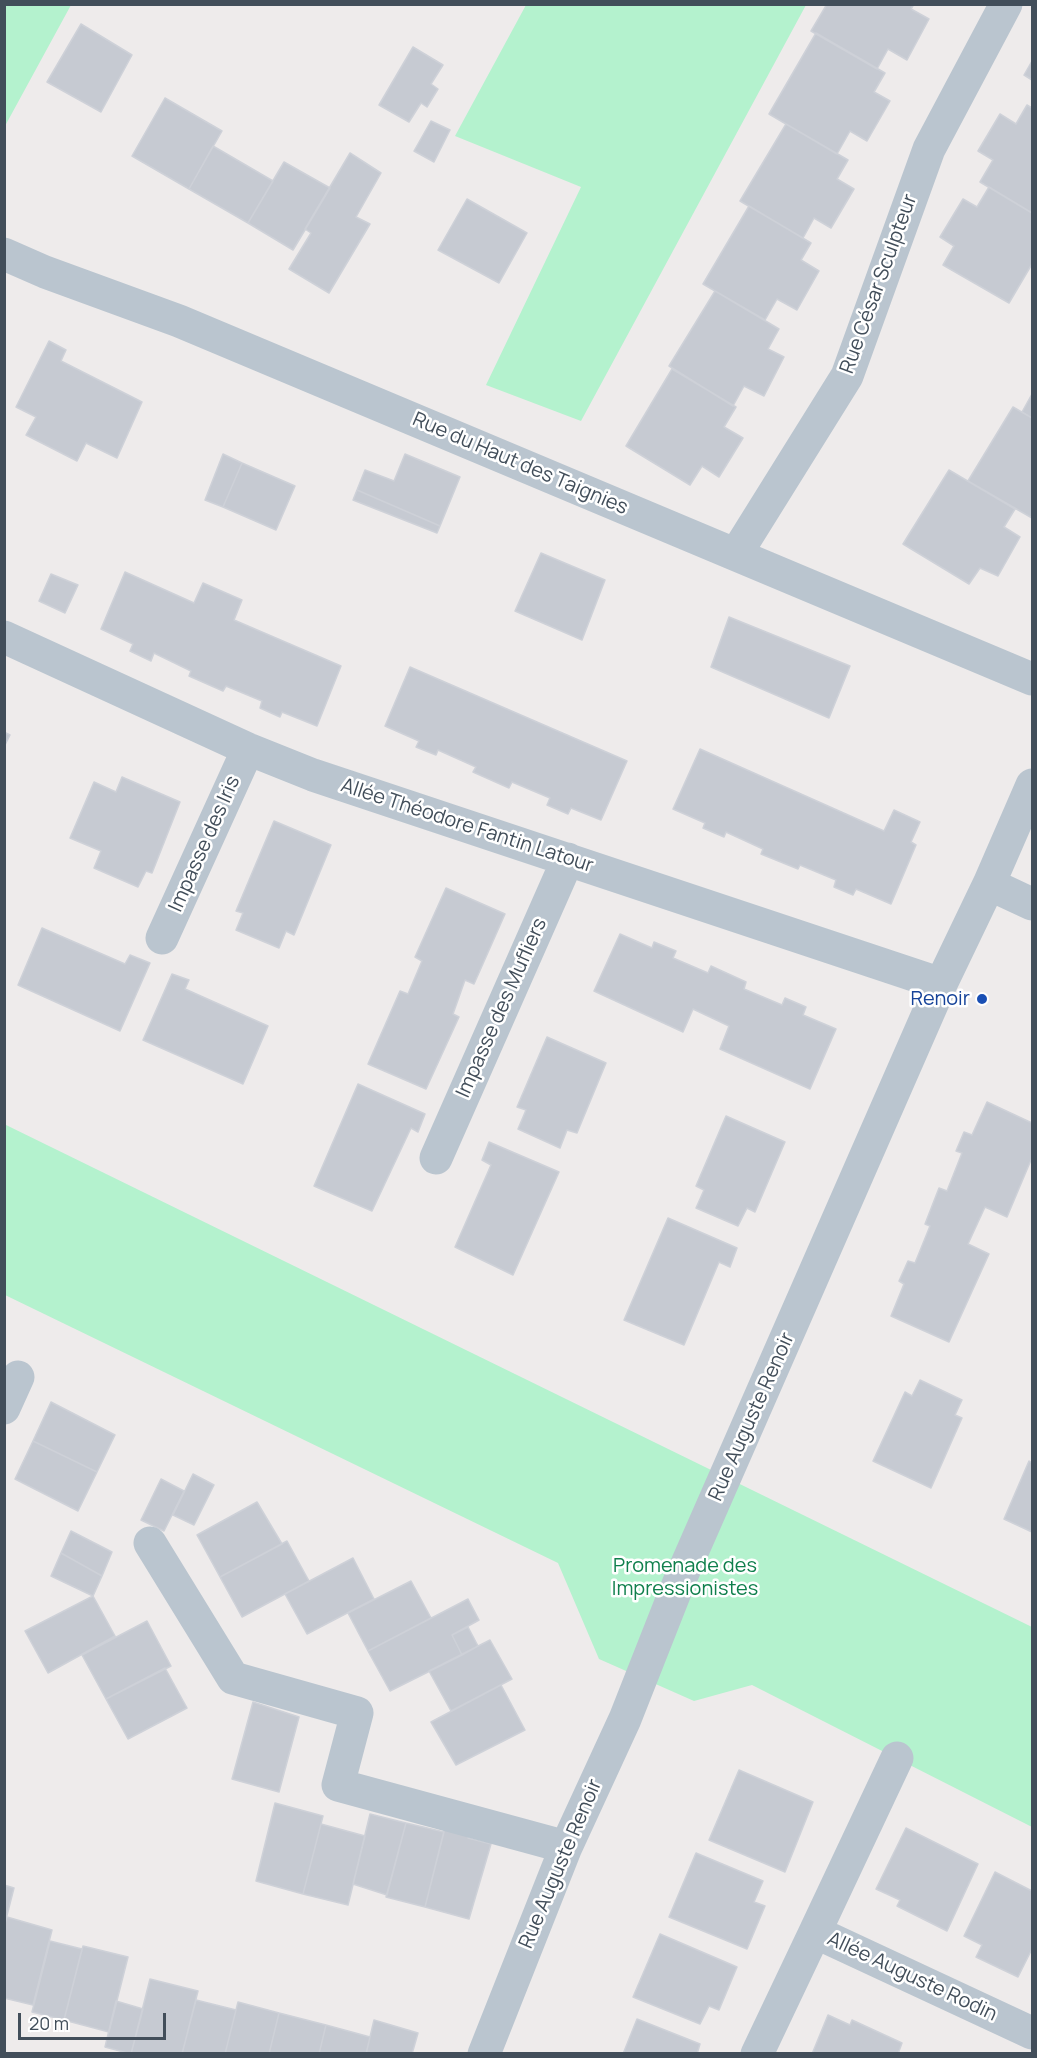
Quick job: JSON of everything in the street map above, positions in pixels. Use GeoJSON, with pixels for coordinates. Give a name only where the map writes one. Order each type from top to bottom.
{"type":"FeatureCollection","features":[{"type":"Feature","properties":{"kind":"street","name":"Rue César Sculpteur"},"geometry":{"type":"LineString","coordinates":[[736,554],[847,376],[929,148],[1006,4]]}},
{"type":"Feature","properties":{"kind":"street","name":"Rue du Haut des Taignies"},"geometry":{"type":"LineString","coordinates":[[4,254],[45,272],[179,321],[1032,679]]}},
{"type":"Feature","properties":{"kind":"street","name":"Allée Théodore Fantin Latour"},"geometry":{"type":"LineString","coordinates":[[4,637],[248,749],[313,775],[941,984]]}},
{"type":"Feature","properties":{"kind":"street","name":"Impasse des Iris"},"geometry":{"type":"LineString","coordinates":[[162,938],[248,749]]}},
{"type":"Feature","properties":{"kind":"street","name":"Rue Auguste Renoir"},"geometry":{"type":"LineString","coordinates":[[484,2054],[566,1847],[625,1719],[679,1582],[941,984],[989,884],[1032,785]]}},
{"type":"Feature","properties":{"kind":"street","name":"Impasse des Mufliers"},"geometry":{"type":"LineString","coordinates":[[436,1158],[568,859]]}},
{"type":"Feature","properties":{"kind":"street"},"geometry":{"type":"LineString","coordinates":[[989,884],[1032,904]]}},
{"type":"Feature","properties":{"kind":"street"},"geometry":{"type":"LineString","coordinates":[[4,1408],[18,1377]]}},
{"type":"Feature","properties":{"kind":"street"},"geometry":{"type":"LineString","coordinates":[[150,1543],[232,1678],[357,1713],[338,1785],[529,1835],[566,1847]]}},
{"type":"Feature","properties":{"kind":"street"},"geometry":{"type":"LineString","coordinates":[[815,1932],[897,1758]]}},
{"type":"Feature","properties":{"kind":"street","name":"Allée Auguste Rodin"},"geometry":{"type":"LineString","coordinates":[[757,2054],[815,1932],[1032,2033]]}},
{"type":"Feature","properties":{"kind":"green space"},"geometry":{"type":"Polygon","coordinates":[[[4,5],[71,5],[5,126],[4,5]]]}},
{"type":"Feature","properties":{"kind":"green space"},"geometry":{"type":"Polygon","coordinates":[[[526,5],[806,5],[581,421],[486,385],[581,187],[455,136],[526,5]]]}},
{"type":"Feature","properties":{"kind":"green space","name":"Promenade des Impressionistes"},"geometry":{"type":"Polygon","coordinates":[[[4,1124],[1032,1627],[1032,1827],[752,1685],[694,1701],[599,1659],[558,1563],[5,1295],[4,1124]]]}},
{"type":"Feature","properties":{"kind":"building"},"geometry":{"type":"Polygon","coordinates":[[[827,4],[914,4],[911,9],[929,19],[907,60],[888,49],[877,69],[811,31],[827,4]]]}},
{"type":"Feature","properties":{"kind":"building"},"geometry":{"type":"Polygon","coordinates":[[[81,24],[132,55],[101,112],[47,82],[81,24]]]}},
{"type":"Feature","properties":{"kind":"building"},"geometry":{"type":"Polygon","coordinates":[[[816,33],[885,73],[874,92],[890,101],[867,141],[850,131],[837,154],[769,114],[816,33]]]}},
{"type":"Feature","properties":{"kind":"building"},"geometry":{"type":"Polygon","coordinates":[[[413,47],[443,65],[431,84],[438,89],[427,107],[421,103],[409,122],[379,105],[413,47]]]}},
{"type":"Feature","properties":{"kind":"building"},"geometry":{"type":"Polygon","coordinates":[[[1032,61],[1032,80],[1024,75],[1032,61]]]}},
{"type":"Feature","properties":{"kind":"building"},"geometry":{"type":"Polygon","coordinates":[[[165,98],[222,131],[189,189],[132,156],[165,98]]]}},
{"type":"Feature","properties":{"kind":"building"},"geometry":{"type":"Polygon","coordinates":[[[1027,105],[1032,108],[1032,213],[980,182],[993,160],[978,151],[1000,114],[1016,124],[1027,105]]]}},
{"type":"Feature","properties":{"kind":"building"},"geometry":{"type":"Polygon","coordinates":[[[431,121],[450,130],[434,162],[414,151],[431,121]]]}},
{"type":"Feature","properties":{"kind":"building"},"geometry":{"type":"Polygon","coordinates":[[[786,124],[848,160],[837,179],[854,189],[831,228],[814,218],[803,238],[740,201],[786,124]]]}},
{"type":"Feature","properties":{"kind":"building"},"geometry":{"type":"Polygon","coordinates":[[[213,146],[273,181],[248,223],[189,189],[213,146]]]}},
{"type":"Feature","properties":{"kind":"building"},"geometry":{"type":"Polygon","coordinates":[[[350,153],[381,173],[356,217],[370,224],[329,293],[289,269],[311,233],[305,229],[350,153]]]}},
{"type":"Feature","properties":{"kind":"building"},"geometry":{"type":"Polygon","coordinates":[[[284,162],[330,188],[293,250],[248,223],[284,162]]]}},
{"type":"Feature","properties":{"kind":"building"},"geometry":{"type":"Polygon","coordinates":[[[989,187],[1032,213],[1032,264],[1009,303],[943,265],[954,246],[940,237],[963,199],[977,207],[989,187]]]}},
{"type":"Feature","properties":{"kind":"building"},"geometry":{"type":"Polygon","coordinates":[[[467,199],[527,233],[499,283],[438,250],[467,199]]]}},
{"type":"Feature","properties":{"kind":"building"},"geometry":{"type":"Polygon","coordinates":[[[749,206],[811,243],[801,260],[819,271],[797,310],[777,299],[765,320],[703,284],[749,206]]]}},
{"type":"Feature","properties":{"kind":"building"},"geometry":{"type":"Polygon","coordinates":[[[715,291],[779,329],[768,349],[784,357],[764,396],[744,386],[733,406],[669,366],[715,291]]]}},
{"type":"Feature","properties":{"kind":"building"},"geometry":{"type":"Polygon","coordinates":[[[49,341],[66,350],[61,361],[142,402],[117,458],[86,443],[77,461],[26,435],[36,417],[16,407],[49,341]]]}},
{"type":"Feature","properties":{"kind":"building"},"geometry":{"type":"Polygon","coordinates":[[[672,369],[736,407],[724,427],[743,438],[719,477],[702,466],[690,485],[626,446],[672,369]]]}},
{"type":"Feature","properties":{"kind":"building"},"geometry":{"type":"Polygon","coordinates":[[[1032,394],[1032,418],[1022,412],[1032,394]]]}},
{"type":"Feature","properties":{"kind":"building"},"geometry":{"type":"Polygon","coordinates":[[[1013,407],[1032,418],[1032,518],[968,481],[1013,407]]]}},
{"type":"Feature","properties":{"kind":"building"},"geometry":{"type":"Polygon","coordinates":[[[223,454],[242,463],[223,507],[205,500],[223,454]]]}},
{"type":"Feature","properties":{"kind":"building"},"geometry":{"type":"Polygon","coordinates":[[[405,454],[460,477],[440,526],[357,490],[365,470],[394,481],[405,454]]]}},
{"type":"Feature","properties":{"kind":"building"},"geometry":{"type":"Polygon","coordinates":[[[242,463],[295,486],[276,530],[223,507],[242,463]]]}},
{"type":"Feature","properties":{"kind":"building"},"geometry":{"type":"Polygon","coordinates":[[[949,470],[1015,509],[1004,527],[1020,537],[998,576],[980,568],[969,584],[903,544],[949,470]]]}},
{"type":"Feature","properties":{"kind":"building"},"geometry":{"type":"Polygon","coordinates":[[[357,490],[440,526],[437,533],[353,500],[357,490]]]}},
{"type":"Feature","properties":{"kind":"building"},"geometry":{"type":"Polygon","coordinates":[[[541,553],[605,580],[582,640],[515,611],[541,553]]]}},
{"type":"Feature","properties":{"kind":"building"},"geometry":{"type":"Polygon","coordinates":[[[125,572],[194,603],[203,583],[242,600],[234,620],[341,666],[317,726],[282,712],[280,717],[260,708],[262,701],[226,686],[223,691],[189,676],[191,671],[154,653],[151,661],[130,651],[133,644],[101,629],[125,572]]]}},
{"type":"Feature","properties":{"kind":"building"},"geometry":{"type":"Polygon","coordinates":[[[51,574],[78,585],[65,613],[39,601],[51,574]]]}},
{"type":"Feature","properties":{"kind":"building"},"geometry":{"type":"Polygon","coordinates":[[[729,617],[850,666],[829,718],[711,667],[729,617]]]}},
{"type":"Feature","properties":{"kind":"building"},"geometry":{"type":"Polygon","coordinates":[[[410,667],[627,761],[601,820],[571,808],[568,814],[547,805],[550,798],[512,782],[509,788],[473,772],[476,767],[438,750],[436,755],[416,747],[419,741],[385,726],[410,667]]]}},
{"type":"Feature","properties":{"kind":"building"},"geometry":{"type":"Polygon","coordinates":[[[4,732],[10,735],[4,747],[4,732]]]}},
{"type":"Feature","properties":{"kind":"building"},"geometry":{"type":"Polygon","coordinates":[[[700,749],[884,831],[894,810],[920,822],[911,842],[916,845],[891,904],[856,889],[853,895],[834,887],[836,880],[800,865],[798,869],[761,854],[763,849],[726,832],[724,837],[703,828],[705,823],[673,809],[700,749]]]}},
{"type":"Feature","properties":{"kind":"building"},"geometry":{"type":"Polygon","coordinates":[[[122,777],[180,802],[152,873],[146,871],[138,887],[94,868],[101,851],[70,838],[94,782],[116,792],[122,777]]]}},
{"type":"Feature","properties":{"kind":"building"},"geometry":{"type":"Polygon","coordinates":[[[274,821],[331,845],[294,935],[286,931],[279,948],[236,930],[243,913],[236,911],[274,821]]]}},
{"type":"Feature","properties":{"kind":"building"},"geometry":{"type":"Polygon","coordinates":[[[446,888],[505,914],[474,984],[465,980],[453,1014],[459,1017],[426,1089],[368,1064],[400,991],[408,994],[422,961],[415,957],[446,888]]]}},
{"type":"Feature","properties":{"kind":"building"},"geometry":{"type":"Polygon","coordinates":[[[42,928],[125,964],[130,955],[150,963],[120,1031],[18,985],[42,928]]]}},
{"type":"Feature","properties":{"kind":"building"},"geometry":{"type":"Polygon","coordinates":[[[620,934],[652,948],[654,942],[676,951],[673,958],[708,973],[711,966],[746,982],[744,989],[782,1005],[785,998],[806,1007],[803,1015],[836,1029],[810,1089],[720,1049],[729,1026],[693,1009],[683,1032],[594,991],[620,934]]]}},
{"type":"Feature","properties":{"kind":"building"},"geometry":{"type":"Polygon","coordinates":[[[172,974],[189,980],[185,989],[268,1026],[243,1084],[143,1040],[172,974]]]}},
{"type":"Feature","properties":{"kind":"building"},"geometry":{"type":"Polygon","coordinates":[[[547,1037],[606,1063],[577,1133],[567,1130],[560,1148],[518,1129],[526,1110],[517,1107],[547,1037]]]}},
{"type":"Feature","properties":{"kind":"building"},"geometry":{"type":"Polygon","coordinates":[[[358,1084],[425,1114],[418,1132],[411,1128],[372,1211],[314,1186],[358,1084]]]}},
{"type":"Feature","properties":{"kind":"building"},"geometry":{"type":"Polygon","coordinates":[[[987,1102],[1032,1123],[1032,1161],[1007,1217],[985,1207],[968,1244],[989,1254],[949,1342],[891,1316],[904,1284],[899,1281],[908,1261],[915,1263],[930,1226],[925,1224],[939,1188],[947,1191],[962,1153],[956,1151],[964,1132],[972,1135],[987,1102]]]}},
{"type":"Feature","properties":{"kind":"building"},"geometry":{"type":"Polygon","coordinates":[[[726,1116],[785,1142],[755,1212],[747,1208],[738,1226],[696,1208],[704,1190],[696,1186],[726,1116]]]}},
{"type":"Feature","properties":{"kind":"building"},"geometry":{"type":"Polygon","coordinates":[[[489,1142],[559,1172],[513,1275],[455,1247],[491,1165],[482,1160],[489,1142]]]}},
{"type":"Feature","properties":{"kind":"building"},"geometry":{"type":"Polygon","coordinates":[[[668,1218],[737,1248],[730,1267],[719,1262],[684,1345],[624,1320],[668,1218]]]}},
{"type":"Feature","properties":{"kind":"building"},"geometry":{"type":"Polygon","coordinates":[[[920,1380],[962,1400],[955,1415],[962,1418],[931,1488],[873,1461],[905,1392],[912,1396],[920,1380]]]}},
{"type":"Feature","properties":{"kind":"building"},"geometry":{"type":"Polygon","coordinates":[[[51,1402],[115,1435],[97,1472],[33,1441],[51,1402]]]}},
{"type":"Feature","properties":{"kind":"building"},"geometry":{"type":"Polygon","coordinates":[[[33,1441],[97,1472],[78,1511],[15,1479],[33,1441]]]}},
{"type":"Feature","properties":{"kind":"building"},"geometry":{"type":"Polygon","coordinates":[[[1029,1461],[1032,1463],[1032,1532],[1004,1519],[1029,1461]]]}},
{"type":"Feature","properties":{"kind":"building"},"geometry":{"type":"Polygon","coordinates":[[[193,1474],[214,1485],[194,1525],[173,1515],[193,1474]]]}},
{"type":"Feature","properties":{"kind":"building"},"geometry":{"type":"Polygon","coordinates":[[[161,1479],[184,1491],[164,1531],[141,1520],[161,1479]]]}},
{"type":"Feature","properties":{"kind":"building"},"geometry":{"type":"Polygon","coordinates":[[[257,1502],[282,1544],[220,1577],[197,1535],[257,1502]]]}},
{"type":"Feature","properties":{"kind":"building"},"geometry":{"type":"Polygon","coordinates":[[[71,1531],[112,1552],[102,1576],[61,1553],[71,1531]]]}},
{"type":"Feature","properties":{"kind":"building"},"geometry":{"type":"Polygon","coordinates":[[[287,1541],[309,1581],[242,1617],[220,1577],[287,1541]]]}},
{"type":"Feature","properties":{"kind":"building"},"geometry":{"type":"Polygon","coordinates":[[[61,1553],[102,1576],[93,1596],[51,1576],[61,1553]]]}},
{"type":"Feature","properties":{"kind":"building"},"geometry":{"type":"Polygon","coordinates":[[[353,1558],[374,1599],[307,1634],[285,1594],[353,1558]]]}},
{"type":"Feature","properties":{"kind":"building"},"geometry":{"type":"Polygon","coordinates":[[[411,1581],[431,1618],[368,1651],[348,1613],[411,1581]]]}},
{"type":"Feature","properties":{"kind":"building"},"geometry":{"type":"Polygon","coordinates":[[[93,1596],[115,1636],[48,1673],[25,1631],[93,1596]]]}},
{"type":"Feature","properties":{"kind":"building"},"geometry":{"type":"Polygon","coordinates":[[[468,1599],[479,1620],[452,1635],[462,1655],[390,1691],[368,1651],[468,1599]]]}},
{"type":"Feature","properties":{"kind":"building"},"geometry":{"type":"Polygon","coordinates":[[[147,1621],[171,1666],[106,1699],[82,1655],[147,1621]]]}},
{"type":"Feature","properties":{"kind":"building"},"geometry":{"type":"Polygon","coordinates":[[[468,1627],[478,1646],[462,1655],[452,1635],[468,1627]]]}},
{"type":"Feature","properties":{"kind":"building"},"geometry":{"type":"Polygon","coordinates":[[[490,1640],[512,1679],[451,1711],[429,1671],[490,1640]]]}},
{"type":"Feature","properties":{"kind":"building"},"geometry":{"type":"Polygon","coordinates":[[[165,1668],[187,1708],[128,1739],[106,1699],[165,1668]]]}},
{"type":"Feature","properties":{"kind":"building"},"geometry":{"type":"Polygon","coordinates":[[[501,1685],[525,1730],[456,1765],[431,1722],[501,1685]]]}},
{"type":"Feature","properties":{"kind":"building"},"geometry":{"type":"Polygon","coordinates":[[[253,1702],[299,1717],[279,1792],[232,1779],[253,1702]]]}},
{"type":"Feature","properties":{"kind":"building"},"geometry":{"type":"Polygon","coordinates":[[[739,1770],[813,1802],[785,1872],[709,1840],[739,1770]]]}},
{"type":"Feature","properties":{"kind":"building"},"geometry":{"type":"Polygon","coordinates":[[[275,1803],[323,1816],[303,1894],[256,1881],[275,1803]]]}},
{"type":"Feature","properties":{"kind":"building"},"geometry":{"type":"Polygon","coordinates":[[[370,1814],[406,1823],[387,1895],[353,1884],[370,1814]]]}},
{"type":"Feature","properties":{"kind":"building"},"geometry":{"type":"Polygon","coordinates":[[[406,1823],[444,1832],[425,1907],[386,1897],[406,1823]]]}},
{"type":"Feature","properties":{"kind":"building"},"geometry":{"type":"Polygon","coordinates":[[[321,1824],[365,1836],[348,1905],[303,1894],[321,1824]]]}},
{"type":"Feature","properties":{"kind":"building"},"geometry":{"type":"Polygon","coordinates":[[[445,1827],[469,1833],[468,1838],[491,1844],[469,1919],[425,1907],[445,1827]]]}},
{"type":"Feature","properties":{"kind":"building"},"geometry":{"type":"Polygon","coordinates":[[[906,1828],[978,1864],[947,1931],[897,1906],[900,1900],[876,1889],[906,1828]]]}},
{"type":"Feature","properties":{"kind":"building"},"geometry":{"type":"Polygon","coordinates":[[[696,1853],[763,1881],[754,1902],[765,1906],[747,1949],[669,1917],[696,1853]]]}},
{"type":"Feature","properties":{"kind":"building"},"geometry":{"type":"Polygon","coordinates":[[[995,1872],[1032,1891],[1032,1949],[1018,1977],[976,1957],[982,1945],[964,1936],[995,1872]]]}},
{"type":"Feature","properties":{"kind":"building"},"geometry":{"type":"Polygon","coordinates":[[[4,1885],[14,1888],[4,1927],[4,1885]]]}},
{"type":"Feature","properties":{"kind":"building"},"geometry":{"type":"Polygon","coordinates":[[[7,1917],[52,1930],[33,2005],[4,1998],[4,1927],[7,1917]]]}},
{"type":"Feature","properties":{"kind":"building"},"geometry":{"type":"Polygon","coordinates":[[[660,1934],[737,1967],[719,2010],[709,2006],[700,2024],[633,1997],[660,1934]]]}},
{"type":"Feature","properties":{"kind":"building"},"geometry":{"type":"Polygon","coordinates":[[[50,1941],[82,1949],[64,2020],[32,2012],[50,1941]]]}},
{"type":"Feature","properties":{"kind":"building"},"geometry":{"type":"Polygon","coordinates":[[[83,1946],[128,1957],[109,2032],[64,2020],[83,1946]]]}},
{"type":"Feature","properties":{"kind":"building"},"geometry":{"type":"Polygon","coordinates":[[[150,1979],[198,1991],[182,2054],[131,2054],[150,1979]]]}},
{"type":"Feature","properties":{"kind":"building"},"geometry":{"type":"Polygon","coordinates":[[[196,2000],[236,2010],[225,2054],[182,2054],[196,2000]]]}},
{"type":"Feature","properties":{"kind":"building"},"geometry":{"type":"Polygon","coordinates":[[[116,2001],[143,2009],[131,2054],[105,2047],[116,2001]]]}},
{"type":"Feature","properties":{"kind":"building"},"geometry":{"type":"Polygon","coordinates":[[[238,2002],[279,2013],[269,2054],[225,2054],[238,2002]]]}},
{"type":"Feature","properties":{"kind":"building"},"geometry":{"type":"Polygon","coordinates":[[[279,2013],[326,2025],[319,2054],[269,2054],[279,2013]]]}},
{"type":"Feature","properties":{"kind":"building"},"geometry":{"type":"Polygon","coordinates":[[[828,2015],[850,2025],[852,2020],[902,2043],[898,2054],[812,2054],[828,2015]]]}},
{"type":"Feature","properties":{"kind":"building"},"geometry":{"type":"Polygon","coordinates":[[[637,2019],[700,2044],[697,2054],[623,2054],[637,2019]]]}},
{"type":"Feature","properties":{"kind":"building"},"geometry":{"type":"Polygon","coordinates":[[[374,2020],[418,2033],[412,2054],[366,2054],[374,2020]]]}},
{"type":"Feature","properties":{"kind":"building"},"geometry":{"type":"Polygon","coordinates":[[[326,2025],[370,2037],[366,2054],[319,2054],[326,2025]]]}},
{"type":"Feature","properties":{"kind":"place","name":"Renoir"},"geometry":{"type":"Point","coordinates":[982,999]}}]}
